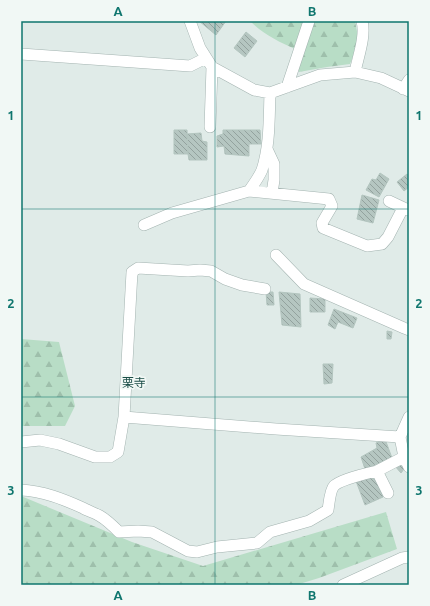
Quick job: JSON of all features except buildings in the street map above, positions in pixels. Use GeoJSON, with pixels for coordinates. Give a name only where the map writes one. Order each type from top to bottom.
{"type":"FeatureCollection","features":[{"type":"Feature","properties":{"kind":"street"},"geometry":{"type":"LineString","coordinates":[[190,21],[200,48],[209,62],[254,90],[270,93],[320,75],[355,72],[381,78],[407,87]]}},
{"type":"Feature","properties":{"kind":"street"},"geometry":{"type":"LineString","coordinates":[[287,87],[309,21]]}},
{"type":"Feature","properties":{"kind":"street"},"geometry":{"type":"LineString","coordinates":[[355,72],[362,40],[362,21]]}},
{"type":"Feature","properties":{"kind":"street"},"geometry":{"type":"LineString","coordinates":[[21,54],[190,66],[209,62]]}},
{"type":"Feature","properties":{"kind":"street"},"geometry":{"type":"LineString","coordinates":[[209,62],[210,127]]}},
{"type":"Feature","properties":{"kind":"street"},"geometry":{"type":"LineString","coordinates":[[249,191],[262,171],[268,149],[270,93]]}},
{"type":"Feature","properties":{"kind":"street"},"geometry":{"type":"LineString","coordinates":[[268,149],[274,164],[272,193]]}},
{"type":"Feature","properties":{"kind":"street"},"geometry":{"type":"LineString","coordinates":[[144,225],[172,213],[249,191],[272,193],[329,199],[332,206],[322,223],[323,228],[367,246],[382,244],[406,209],[389,201]]}},
{"type":"Feature","properties":{"kind":"street"},"geometry":{"type":"LineString","coordinates":[[276,255],[304,284],[409,330]]}},
{"type":"Feature","properties":{"kind":"street"},"geometry":{"type":"LineString","coordinates":[[21,442],[40,440],[59,444],[95,457],[110,457],[118,452],[124,417],[132,272],[138,268],[211,271],[225,279],[242,285],[265,289]]}},
{"type":"Feature","properties":{"kind":"street"},"geometry":{"type":"LineString","coordinates":[[124,417],[400,437]]}},
{"type":"Feature","properties":{"kind":"street"},"geometry":{"type":"LineString","coordinates":[[21,490],[29,490],[47,494],[68,501],[99,515],[119,532],[152,532],[188,552],[197,552],[217,547],[257,543],[270,532],[309,520],[328,510],[334,485],[406,462],[400,437],[409,417]]}},
{"type":"Feature","properties":{"kind":"street"},"geometry":{"type":"LineString","coordinates":[[377,471],[388,493]]}},
{"type":"Feature","properties":{"kind":"street"},"geometry":{"type":"LineString","coordinates":[[343,585],[402,558],[409,557]]}},
{"type":"Feature","properties":{"kind":"green space"},"geometry":{"type":"Polygon","coordinates":[[[250,21],[355,21],[359,42],[350,64],[299,72],[295,49],[271,37],[250,21]]]}},
{"type":"Feature","properties":{"kind":"green space"},"geometry":{"type":"Polygon","coordinates":[[[21,339],[59,342],[75,406],[65,426],[21,426],[21,339]]]}},
{"type":"Feature","properties":{"kind":"green space"},"geometry":{"type":"Polygon","coordinates":[[[21,496],[132,542],[203,566],[386,512],[397,549],[296,585],[21,585],[21,496]]]}},
{"type":"Feature","properties":{"kind":"district","name":"栗寺"},"geometry":{"type":"Point","coordinates":[134,382]}}]}
